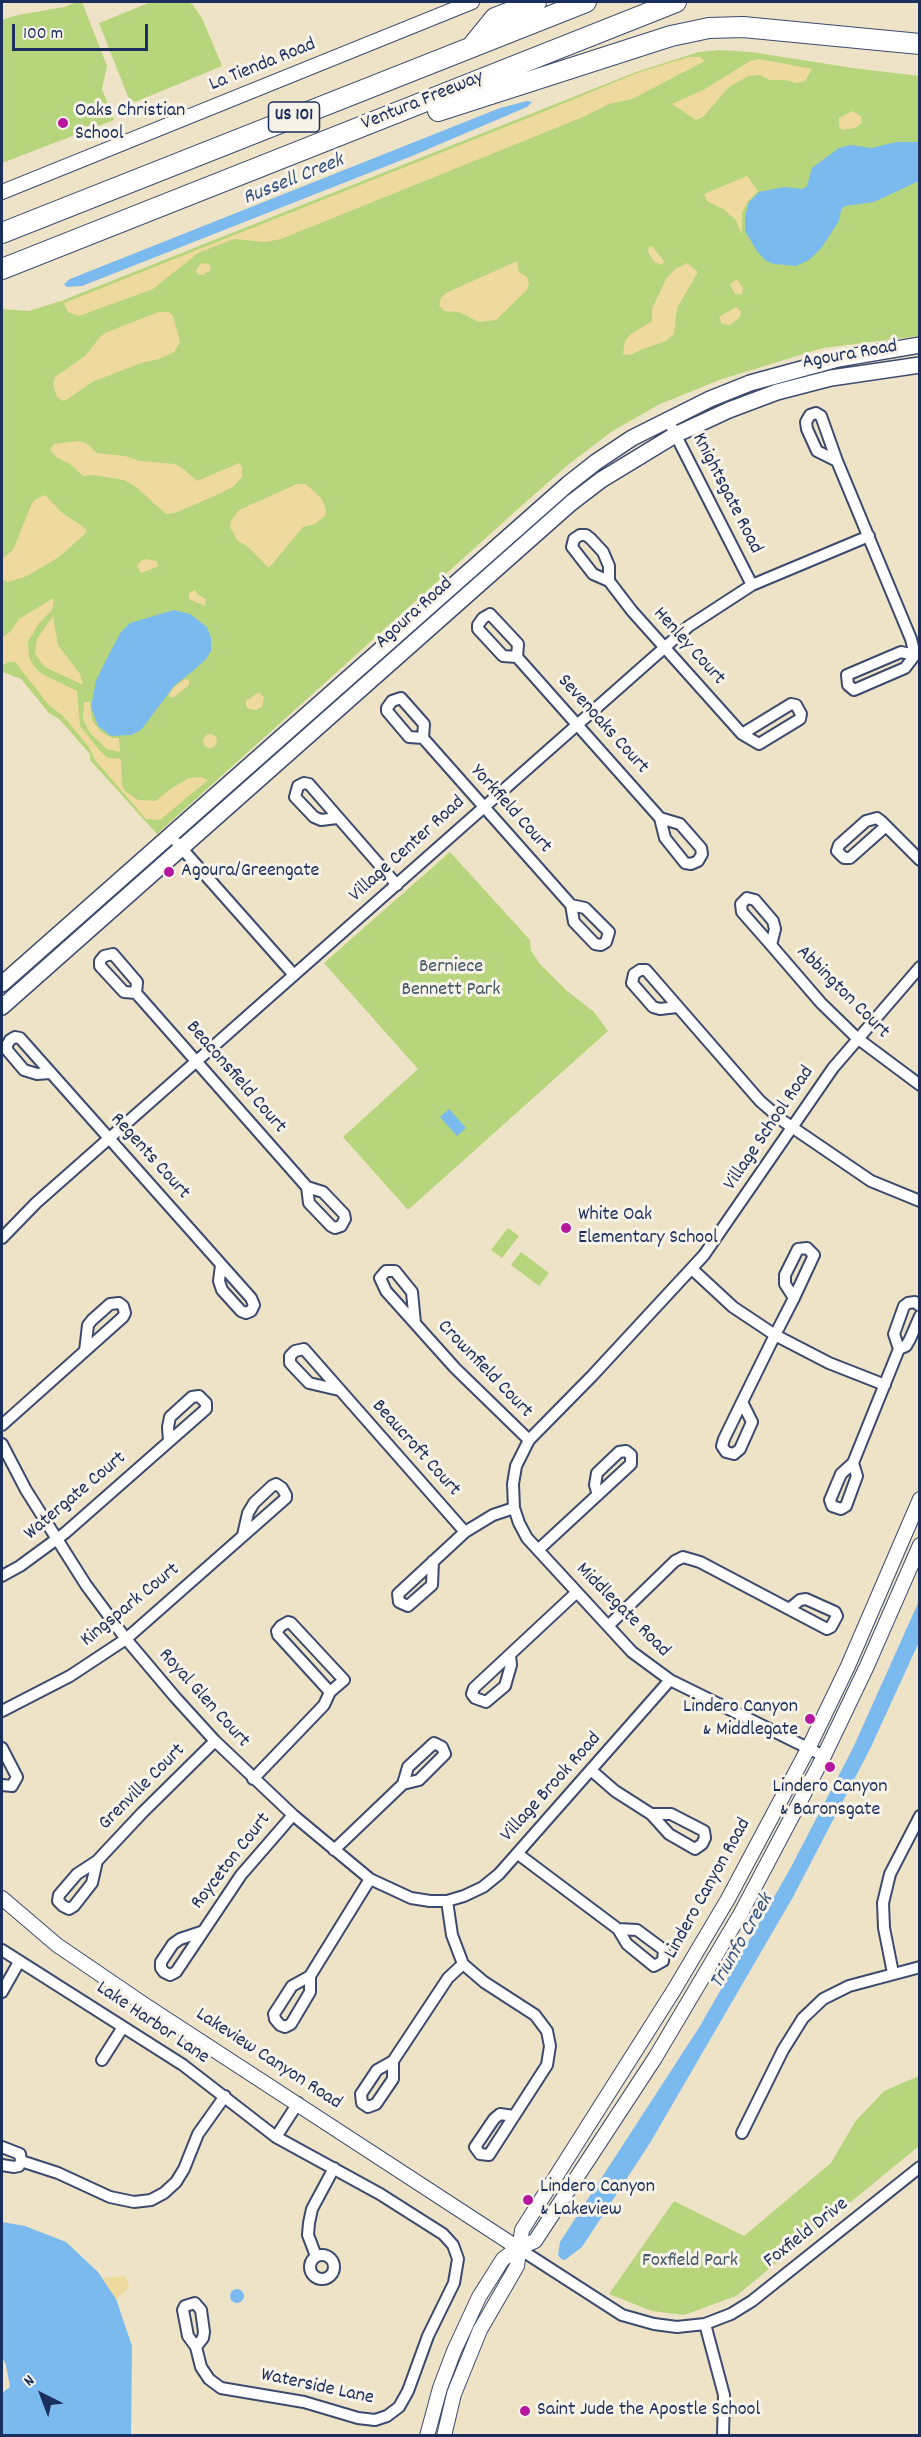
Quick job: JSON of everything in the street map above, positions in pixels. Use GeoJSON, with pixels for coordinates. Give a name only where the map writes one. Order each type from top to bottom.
{"type":"FeatureCollection","features":[{"type":"Feature","properties":{"kind":"highway"},"geometry":{"type":"LineString","coordinates":[[471,47],[495,18],[536,2]]}},
{"type":"Feature","properties":{"kind":"highway","name":"Ventura Freeway"},"geometry":{"type":"LineString","coordinates":[[2,233],[586,2]]}},
{"type":"Feature","properties":{"kind":"highway","name":"Ventura Freeway"},"geometry":{"type":"LineString","coordinates":[[2,269],[676,2]]}},
{"type":"Feature","properties":{"kind":"highway"},"geometry":{"type":"LineString","coordinates":[[303,150],[328,153],[461,102],[671,36],[709,28],[742,27],[920,45]]}},
{"type":"Feature","properties":{"kind":"main road","name":"Agoura Road"},"geometry":{"type":"LineString","coordinates":[[2,984],[568,484],[596,462],[632,438],[750,383],[792,370],[874,352],[920,345]]}},
{"type":"Feature","properties":{"kind":"main road"},"geometry":{"type":"LineString","coordinates":[[874,352],[876,370]]}},
{"type":"Feature","properties":{"kind":"main road","name":"Agoura Road"},"geometry":{"type":"LineString","coordinates":[[2,1007],[571,503],[628,462],[675,435],[729,410],[777,392],[831,378],[920,365]]}},
{"type":"Feature","properties":{"kind":"street","name":"La Tienda Road"},"geometry":{"type":"LineString","coordinates":[[2,192],[471,2]]}},
{"type":"Feature","properties":{"kind":"street","name":"Knightsgate Road"},"geometry":{"type":"LineString","coordinates":[[668,420],[752,585]]}},
{"type":"Feature","properties":{"kind":"street"},"geometry":{"type":"LineString","coordinates":[[837,461],[911,639],[915,655]]}},
{"type":"Feature","properties":{"kind":"street","name":"Village Center Road"},"geometry":{"type":"LineString","coordinates":[[2,1235],[689,626],[752,585],[869,536]]}},
{"type":"Feature","properties":{"kind":"street","name":"Henley Court"},"geometry":{"type":"LineString","coordinates":[[609,581],[742,734]]}},
{"type":"Feature","properties":{"kind":"street"},"geometry":{"type":"LineString","coordinates":[[901,652],[915,655],[905,668],[854,690],[848,685],[847,675],[901,652]]}},
{"type":"Feature","properties":{"kind":"street","name":"Sevenoaks Court"},"geometry":{"type":"LineString","coordinates":[[517,657],[660,818],[665,838],[686,862],[691,864],[698,861],[702,854],[701,848],[680,824],[660,818]]}},
{"type":"Feature","properties":{"kind":"street"},"geometry":{"type":"LineString","coordinates":[[791,704],[796,705],[801,714],[800,719],[759,744],[742,734],[791,704]]}},
{"type":"Feature","properties":{"kind":"street","name":"Yorkfield Court"},"geometry":{"type":"LineString","coordinates":[[423,738],[571,905]]}},
{"type":"Feature","properties":{"kind":"street"},"geometry":{"type":"LineString","coordinates":[[336,818],[397,885]]}},
{"type":"Feature","properties":{"kind":"street"},"geometry":{"type":"LineString","coordinates":[[886,826],[920,860]]}},
{"type":"Feature","properties":{"kind":"street"},"geometry":{"type":"LineString","coordinates":[[171,836],[294,975]]}},
{"type":"Feature","properties":{"kind":"street","name":"Abbington Court"},"geometry":{"type":"LineString","coordinates":[[771,945],[821,1003],[857,1038],[920,1085]]}},
{"type":"Feature","properties":{"kind":"street","name":"Village School Road"},"geometry":{"type":"LineString","coordinates":[[552,1418],[692,1269],[717,1238],[833,1068],[920,967]]}},
{"type":"Feature","properties":{"kind":"street","name":"Beaconsfield Court"},"geometry":{"type":"LineString","coordinates":[[136,993],[307,1187]]}},
{"type":"Feature","properties":{"kind":"street"},"geometry":{"type":"LineString","coordinates":[[677,1007],[760,1101],[793,1128],[872,1181],[920,1201]]}},
{"type":"Feature","properties":{"kind":"street","name":"Regents Court"},"geometry":{"type":"LineString","coordinates":[[50,1073],[221,1265]]}},
{"type":"Feature","properties":{"kind":"street"},"geometry":{"type":"LineString","coordinates":[[692,1269],[733,1307],[775,1335],[829,1363],[885,1385]]}},
{"type":"Feature","properties":{"kind":"street","name":"Crownfield Court"},"geometry":{"type":"LineString","coordinates":[[415,1323],[412,1292],[395,1271],[386,1271],[380,1278],[381,1283],[415,1323],[490,1406],[529,1440]]}},
{"type":"Feature","properties":{"kind":"street"},"geometry":{"type":"LineString","coordinates":[[742,1402],[794,1298]]}},
{"type":"Feature","properties":{"kind":"street"},"geometry":{"type":"LineString","coordinates":[[853,1463],[898,1349],[894,1334],[904,1306],[908,1302],[915,1302],[920,1306]]}},
{"type":"Feature","properties":{"kind":"street"},"geometry":{"type":"LineString","coordinates":[[2,1425],[85,1351],[123,1317],[125,1313],[123,1306],[119,1303],[110,1304],[92,1320],[88,1325],[85,1351]]}},
{"type":"Feature","properties":{"kind":"street"},"geometry":{"type":"LineString","coordinates":[[898,1349],[906,1346],[920,1316]]}},
{"type":"Feature","properties":{"kind":"street","name":"Beaucroft Court"},"geometry":{"type":"LineString","coordinates":[[339,1390],[309,1383],[290,1363],[290,1356],[295,1351],[304,1349],[465,1532]]}},
{"type":"Feature","properties":{"kind":"street","name":"Middlegate Road"},"geometry":{"type":"LineString","coordinates":[[552,1418],[529,1440],[516,1466],[513,1484],[514,1508],[519,1523],[538,1550],[632,1652],[670,1680],[824,1756]]}},
{"type":"Feature","properties":{"kind":"street","name":"Watergate Court"},"geometry":{"type":"LineString","coordinates":[[2,1576],[56,1540],[169,1441]]}},
{"type":"Feature","properties":{"kind":"street","name":"Royal Glen Court"},"geometry":{"type":"LineString","coordinates":[[2,1444],[56,1540],[126,1639],[215,1741],[293,1815],[370,1879],[411,1898],[447,1901]]}},
{"type":"Feature","properties":{"kind":"street","name":"Kingspark Court"},"geometry":{"type":"LineString","coordinates":[[2,1711],[70,1676],[126,1639],[286,1498],[282,1488],[276,1484],[272,1486],[254,1503],[248,1513],[243,1535]]}},
{"type":"Feature","properties":{"kind":"street"},"geometry":{"type":"LineString","coordinates":[[538,1550],[598,1495]]}},
{"type":"Feature","properties":{"kind":"street","name":"Lindero Canyon Road"},"geometry":{"type":"LineString","coordinates":[[444,2436],[454,2394],[480,2330],[517,2266],[522,2230],[674,1990],[728,1899],[808,1749],[886,1580],[920,1499]]}},
{"type":"Feature","properties":{"kind":"street"},"geometry":{"type":"LineString","coordinates":[[433,1561],[465,1532],[493,1515],[514,1508]]}},
{"type":"Feature","properties":{"kind":"street","name":"Lindero Canyon Road"},"geometry":{"type":"LineString","coordinates":[[427,2436],[450,2360],[479,2297],[503,2259],[518,2248],[535,2241],[655,2058],[741,1913],[824,1756],[867,1666],[920,1545]]}},
{"type":"Feature","properties":{"kind":"street"},"geometry":{"type":"LineString","coordinates":[[608,1626],[675,1561],[683,1557],[700,1562],[789,1609]]}},
{"type":"Feature","properties":{"kind":"street"},"geometry":{"type":"LineString","coordinates":[[510,1655],[577,1592]]}},
{"type":"Feature","properties":{"kind":"street"},"geometry":{"type":"LineString","coordinates":[[253,1779],[324,1705],[330,1692],[344,1680],[291,1623],[288,1622],[281,1626],[277,1631],[278,1635],[330,1692]]}},
{"type":"Feature","properties":{"kind":"street","name":"Village Brook Road"},"geometry":{"type":"LineString","coordinates":[[447,1901],[483,1887],[518,1854],[670,1680]]}},
{"type":"Feature","properties":{"kind":"street","name":"Grenville Court"},"geometry":{"type":"LineString","coordinates":[[97,1862],[142,1813],[215,1741]]}},
{"type":"Feature","properties":{"kind":"street"},"geometry":{"type":"LineString","coordinates":[[2,1748],[17,1777],[12,1786],[2,1785]]}},
{"type":"Feature","properties":{"kind":"street"},"geometry":{"type":"LineString","coordinates":[[591,1771],[615,1791],[651,1814],[669,1834],[695,1849],[702,1844],[705,1838],[704,1831],[671,1814],[651,1814]]}},
{"type":"Feature","properties":{"kind":"street"},"geometry":{"type":"LineString","coordinates":[[334,1850],[403,1784]]}},
{"type":"Feature","properties":{"kind":"street","name":"Royceton Court"},"geometry":{"type":"LineString","coordinates":[[201,1932],[241,1875],[293,1815]]}},
{"type":"Feature","properties":{"kind":"street"},"geometry":{"type":"LineString","coordinates":[[893,1973],[884,1928],[883,1903],[890,1874],[920,1815]]}},
{"type":"Feature","properties":{"kind":"street"},"geometry":{"type":"LineString","coordinates":[[518,1854],[618,1929]]}},
{"type":"Feature","properties":{"kind":"street"},"geometry":{"type":"LineString","coordinates":[[310,1976],[310,1992],[291,2024],[285,2027],[280,2025],[274,2014],[292,1986],[310,1976],[370,1879]]}},
{"type":"Feature","properties":{"kind":"street","name":"Lakeview Canyon Road"},"geometry":{"type":"LineString","coordinates":[[2,1898],[57,1945],[145,2005],[518,2248]]}},
{"type":"Feature","properties":{"kind":"street"},"geometry":{"type":"LineString","coordinates":[[447,1901],[452,1935],[463,1964],[484,1982],[535,2015],[547,2031],[550,2046],[547,2065],[514,2116]]}},
{"type":"Feature","properties":{"kind":"street","name":"Lake Harbor Lane"},"geometry":{"type":"LineString","coordinates":[[2,1950],[183,2065],[276,2137],[333,2168],[443,2234],[453,2245],[458,2259]]}},
{"type":"Feature","properties":{"kind":"street"},"geometry":{"type":"LineString","coordinates":[[2,1992],[19,1962]]}},
{"type":"Feature","properties":{"kind":"street"},"geometry":{"type":"LineString","coordinates":[[393,2061],[448,1978],[463,1964]]}},
{"type":"Feature","properties":{"kind":"street"},"geometry":{"type":"LineString","coordinates":[[742,2133],[783,2050],[803,2018],[823,1999],[840,1990],[920,1967]]}},
{"type":"Feature","properties":{"kind":"street"},"geometry":{"type":"LineString","coordinates":[[102,2061],[123,2027]]}},
{"type":"Feature","properties":{"kind":"street"},"geometry":{"type":"LineString","coordinates":[[21,2161],[57,2173],[110,2197],[134,2202],[151,2200],[164,2193],[176,2182],[184,2169],[198,2134],[225,2096]]}},
{"type":"Feature","properties":{"kind":"street"},"geometry":{"type":"LineString","coordinates":[[276,2137],[298,2103]]}},
{"type":"Feature","properties":{"kind":"street"},"geometry":{"type":"LineString","coordinates":[[2,2147],[20,2154],[21,2161],[19,2166],[2,2166]]}},
{"type":"Feature","properties":{"kind":"street"},"geometry":{"type":"LineString","coordinates":[[316,2256],[308,2235],[309,2223],[312,2209],[333,2168]]}},
{"type":"Feature","properties":{"kind":"street","name":"Foxfield Drive"},"geometry":{"type":"LineString","coordinates":[[518,2248],[622,2314],[646,2322],[677,2327],[705,2324],[730,2314],[752,2301],[920,2168]]}},
{"type":"Feature","properties":{"kind":"street","name":"Waterside Lane"},"geometry":{"type":"LineString","coordinates":[[196,2347],[201,2367],[209,2379],[221,2388],[304,2402],[358,2418],[375,2420],[387,2416],[399,2407],[408,2391],[428,2336],[454,2283],[458,2259]]}},
{"type":"Feature","properties":{"kind":"street"},"geometry":{"type":"LineString","coordinates":[[705,2324],[724,2394],[723,2436]]}},
{"type":"Feature","properties":{"kind":"green space"},"geometry":{"type":"Polygon","coordinates":[[[82,2],[107,66],[102,89],[114,120],[2,163],[2,20],[64,7],[82,2]]]}},
{"type":"Feature","properties":{"kind":"green space"},"geometry":{"type":"Polygon","coordinates":[[[151,2],[192,4],[202,18],[222,66],[135,102],[129,99],[99,23],[151,2]]]}},
{"type":"Feature","properties":{"kind":"green space"},"geometry":{"type":"Polygon","coordinates":[[[719,50],[751,52],[919,76],[919,336],[823,348],[719,380],[658,405],[611,432],[569,464],[519,508],[157,834],[90,760],[90,754],[60,720],[49,713],[21,679],[2,673],[2,309],[29,311],[61,301],[636,72],[699,52],[719,50]]]}},
{"type":"Feature","properties":{"kind":"green space","name":"Berniece Bennett Park"},"geometry":{"type":"Polygon","coordinates":[[[450,852],[530,940],[531,951],[540,964],[567,991],[594,1012],[608,1031],[408,1210],[343,1137],[418,1069],[324,963],[450,852]]]}},
{"type":"Feature","properties":{"kind":"green space"},"geometry":{"type":"Polygon","coordinates":[[[508,1228],[519,1236],[502,1258],[491,1250],[508,1228]]]}},
{"type":"Feature","properties":{"kind":"green space"},"geometry":{"type":"Polygon","coordinates":[[[521,1252],[549,1273],[539,1286],[511,1265],[521,1252]]]}},
{"type":"Feature","properties":{"kind":"green space","name":"Foxfield Park"},"geometry":{"type":"Polygon","coordinates":[[[919,2076],[919,2146],[736,2296],[684,2315],[652,2311],[609,2294],[674,2201],[744,2236],[831,2163],[855,2122],[884,2091],[919,2076]]]}},
{"type":"Feature","properties":{"kind":"sand"},"geometry":{"type":"Polygon","coordinates":[[[689,57],[700,57],[705,61],[632,99],[609,104],[583,117],[281,239],[265,242],[234,239],[198,253],[153,289],[79,316],[68,312],[64,303],[637,73],[689,57]]]}},
{"type":"Feature","properties":{"kind":"sand"},"geometry":{"type":"Polygon","coordinates":[[[759,59],[812,69],[805,81],[796,83],[786,80],[770,80],[760,75],[749,76],[730,86],[703,117],[696,120],[672,104],[705,89],[750,61],[759,59]]]}},
{"type":"Feature","properties":{"kind":"sand"},"geometry":{"type":"Polygon","coordinates":[[[852,111],[861,116],[862,123],[855,128],[842,130],[839,126],[839,118],[852,111]]]}},
{"type":"Feature","properties":{"kind":"sand"},"geometry":{"type":"Polygon","coordinates":[[[747,176],[758,191],[748,201],[742,213],[742,235],[736,220],[723,209],[707,201],[704,194],[747,176]]]}},
{"type":"Feature","properties":{"kind":"sand"},"geometry":{"type":"Polygon","coordinates":[[[652,246],[664,261],[662,265],[654,262],[648,252],[649,247],[652,246]]]}},
{"type":"Feature","properties":{"kind":"sand"},"geometry":{"type":"Polygon","coordinates":[[[517,261],[519,272],[527,277],[529,283],[527,290],[496,320],[479,322],[459,312],[444,311],[439,305],[446,293],[517,261]]]}},
{"type":"Feature","properties":{"kind":"sand"},"geometry":{"type":"Polygon","coordinates":[[[201,263],[209,264],[211,270],[203,275],[197,274],[196,270],[201,263]]]}},
{"type":"Feature","properties":{"kind":"sand"},"geometry":{"type":"Polygon","coordinates":[[[687,263],[698,272],[677,308],[674,334],[666,341],[631,355],[623,354],[625,341],[631,334],[652,321],[652,309],[666,279],[675,269],[687,263]]]}},
{"type":"Feature","properties":{"kind":"sand"},"geometry":{"type":"Polygon","coordinates":[[[737,279],[743,288],[742,294],[735,294],[730,284],[737,279]]]}},
{"type":"Feature","properties":{"kind":"sand"},"geometry":{"type":"Polygon","coordinates":[[[736,307],[741,312],[740,317],[730,325],[722,324],[719,317],[736,307]]]}},
{"type":"Feature","properties":{"kind":"sand"},"geometry":{"type":"Polygon","coordinates":[[[159,312],[169,312],[173,316],[180,342],[174,352],[92,382],[63,401],[57,397],[53,384],[55,377],[85,356],[100,337],[107,332],[159,312]]]}},
{"type":"Feature","properties":{"kind":"sand"},"geometry":{"type":"Polygon","coordinates":[[[79,441],[86,443],[97,453],[125,456],[140,461],[175,464],[197,481],[239,463],[242,467],[242,477],[234,486],[221,493],[175,513],[166,514],[136,487],[124,480],[93,475],[83,476],[50,450],[54,444],[79,441]]]}},
{"type":"Feature","properties":{"kind":"sand"},"geometry":{"type":"Polygon","coordinates":[[[297,484],[306,484],[321,498],[326,509],[325,516],[315,524],[303,527],[269,568],[248,547],[237,540],[230,527],[231,521],[239,510],[297,484]]]}},
{"type":"Feature","properties":{"kind":"sand"},"geometry":{"type":"Polygon","coordinates":[[[45,495],[61,512],[87,530],[59,557],[27,576],[8,582],[2,579],[2,559],[13,550],[32,503],[45,495]]]}},
{"type":"Feature","properties":{"kind":"sand"},"geometry":{"type":"Polygon","coordinates":[[[142,560],[156,561],[159,566],[141,573],[137,566],[142,560]]]}},
{"type":"Feature","properties":{"kind":"sand"},"geometry":{"type":"Polygon","coordinates":[[[195,590],[198,595],[206,599],[205,606],[189,599],[189,593],[195,590]]]}},
{"type":"Feature","properties":{"kind":"sand"},"geometry":{"type":"Polygon","coordinates":[[[54,599],[52,610],[39,623],[28,642],[29,657],[42,674],[77,691],[80,726],[108,758],[121,759],[122,785],[125,791],[138,800],[156,801],[189,778],[200,777],[208,780],[160,820],[146,819],[95,760],[88,746],[64,717],[48,704],[15,662],[8,662],[2,666],[2,638],[11,631],[19,619],[54,599]]]}},
{"type":"Feature","properties":{"kind":"sand"},"geometry":{"type":"Polygon","coordinates":[[[53,616],[58,645],[80,674],[83,685],[45,667],[35,654],[37,639],[53,616]]]}},
{"type":"Feature","properties":{"kind":"sand"},"geometry":{"type":"Polygon","coordinates":[[[185,679],[189,680],[189,685],[173,698],[169,696],[174,687],[185,679]]]}},
{"type":"Feature","properties":{"kind":"sand"},"geometry":{"type":"Polygon","coordinates":[[[259,692],[264,697],[262,707],[256,710],[249,709],[246,701],[259,692]]]}},
{"type":"Feature","properties":{"kind":"sand"},"geometry":{"type":"Polygon","coordinates":[[[84,702],[90,702],[92,720],[101,732],[112,738],[119,738],[120,752],[107,749],[90,733],[83,719],[84,702]]]}},
{"type":"Feature","properties":{"kind":"sand"},"geometry":{"type":"Polygon","coordinates":[[[210,734],[215,736],[217,741],[215,746],[210,748],[205,746],[203,741],[205,736],[210,734]]]}},
{"type":"Feature","properties":{"kind":"sand"},"geometry":{"type":"Polygon","coordinates":[[[125,2276],[129,2285],[128,2289],[116,2299],[102,2278],[125,2276]]]}},
{"type":"Feature","properties":{"kind":"water"},"geometry":{"type":"Polygon","coordinates":[[[527,101],[532,102],[527,107],[412,156],[82,286],[67,287],[64,284],[70,279],[500,108],[527,101]]]}},
{"type":"Feature","properties":{"kind":"water"},"geometry":{"type":"Polygon","coordinates":[[[896,142],[919,142],[919,181],[874,202],[845,206],[841,210],[839,221],[822,247],[809,260],[796,266],[766,261],[757,251],[745,231],[745,216],[749,202],[759,192],[784,187],[803,189],[807,186],[812,168],[839,148],[850,145],[872,148],[896,142]]]}},
{"type":"Feature","properties":{"kind":"water"},"geometry":{"type":"Polygon","coordinates":[[[174,610],[190,614],[207,627],[211,638],[211,651],[206,659],[174,686],[141,730],[131,735],[111,736],[98,726],[91,707],[96,681],[106,660],[121,632],[130,623],[174,610]]]}},
{"type":"Feature","properties":{"kind":"water"},"geometry":{"type":"Polygon","coordinates":[[[449,1109],[466,1128],[457,1136],[440,1117],[449,1109]]]}},
{"type":"Feature","properties":{"kind":"water"},"geometry":{"type":"Polygon","coordinates":[[[919,1601],[919,1642],[870,1749],[793,1897],[650,2143],[582,2247],[565,2260],[561,2259],[558,2255],[560,2242],[700,2026],[790,1869],[853,1748],[919,1601]]]}},
{"type":"Feature","properties":{"kind":"water"},"geometry":{"type":"Polygon","coordinates":[[[2,2222],[25,2226],[66,2242],[98,2272],[116,2299],[132,2346],[131,2435],[2,2435],[2,2393],[10,2387],[6,2365],[2,2357],[2,2222]]]}},
{"type":"Feature","properties":{"kind":"water"},"geometry":{"type":"Polygon","coordinates":[[[234,2289],[240,2289],[244,2296],[240,2303],[234,2303],[230,2299],[230,2293],[234,2289]]]}},
{"type":"Feature","properties":{"kind":"place","name":"Oaks Christian School"},"geometry":{"type":"Point","coordinates":[63,123]}},
{"type":"Feature","properties":{"kind":"place","name":"Agoura/Greengate"},"geometry":{"type":"Point","coordinates":[169,872]}},
{"type":"Feature","properties":{"kind":"place","name":"White Oak Elementary School"},"geometry":{"type":"Point","coordinates":[566,1228]}},
{"type":"Feature","properties":{"kind":"place","name":"Lindero Canyon & Middlegate"},"geometry":{"type":"Point","coordinates":[810,1719]}},
{"type":"Feature","properties":{"kind":"place","name":"Lindero Canyon & Baronsgate"},"geometry":{"type":"Point","coordinates":[830,1767]}},
{"type":"Feature","properties":{"kind":"place","name":"Lindero Canyon & Lakeview"},"geometry":{"type":"Point","coordinates":[528,2200]}},
{"type":"Feature","properties":{"kind":"place","name":"Saint Jude the Apostle School"},"geometry":{"type":"Point","coordinates":[525,2411]}},
{"type":"Feature","properties":{"kind":"water label","name":"Russell Creek"},"geometry":{"type":"Point","coordinates":[294,181]}},
{"type":"Feature","properties":{"kind":"water label","name":"Triunfo Creek"},"geometry":{"type":"Point","coordinates":[743,1942]}}]}
